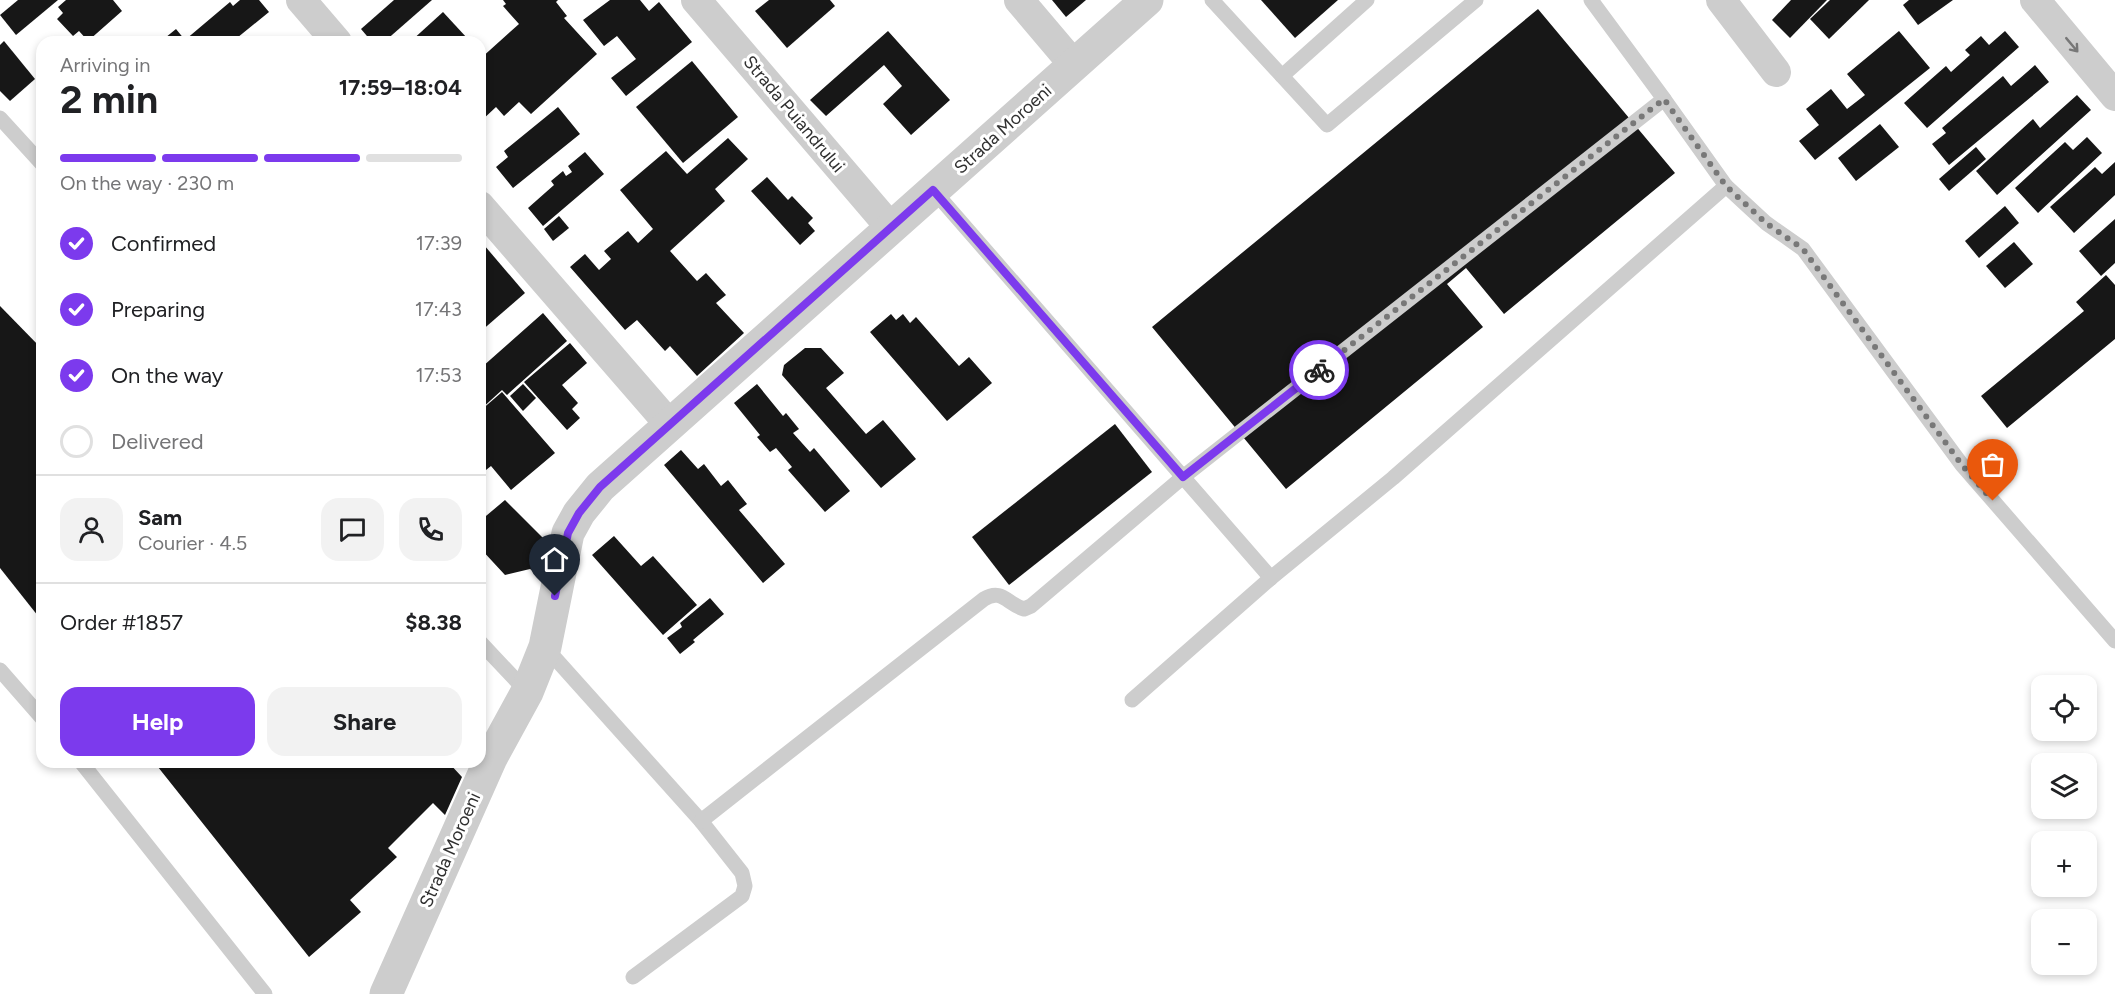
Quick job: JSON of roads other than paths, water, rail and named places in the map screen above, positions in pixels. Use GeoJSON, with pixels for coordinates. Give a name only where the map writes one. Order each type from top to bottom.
{"type":"FeatureCollection","features":[{"type":"Feature","properties":{"kind":"street"},"geometry":{"type":"LineString","coordinates":[[301,0],[333,36]]}},
{"type":"Feature","properties":{"kind":"street","name":"Strada Puiandrului"},"geometry":{"type":"LineString","coordinates":[[696,0],[891,228]]}},
{"type":"Feature","properties":{"kind":"street"},"geometry":{"type":"LineString","coordinates":[[1019,0],[1074,65]]}},
{"type":"Feature","properties":{"kind":"street","name":"Strada Moroeni"},"geometry":{"type":"LineString","coordinates":[[386,994],[491,758],[527,692],[544,647],[568,533],[579,513],[600,487],[1147,0]]}},
{"type":"Feature","properties":{"kind":"street"},"geometry":{"type":"LineString","coordinates":[[1721,0],[1776,72]]}},
{"type":"Feature","properties":{"kind":"street"},"geometry":{"type":"LineString","coordinates":[[2035,0],[2115,96]]}},
{"type":"Feature","properties":{"kind":"street"},"geometry":{"type":"LineString","coordinates":[[486,213],[670,425]]}},
{"type":"Feature","properties":{"kind":"lane"},"geometry":{"type":"LineString","coordinates":[[1212,0],[1327,125],[1476,0]]}},
{"type":"Feature","properties":{"kind":"lane"},"geometry":{"type":"LineString","coordinates":[[1282,76],[1367,0]]}},
{"type":"Feature","properties":{"kind":"lane"},"geometry":{"type":"LineString","coordinates":[[1591,0],[1726,186],[1766,223],[1803,249],[1962,465],[2115,641]]}},
{"type":"Feature","properties":{"kind":"lane"},"geometry":{"type":"LineString","coordinates":[[701,821],[984,599],[992,595],[1000,595],[1017,607],[1024,609],[1031,606],[1183,477],[1664,99]]}},
{"type":"Feature","properties":{"kind":"lane"},"geometry":{"type":"LineString","coordinates":[[0,118],[36,157]]}},
{"type":"Feature","properties":{"kind":"lane"},"geometry":{"type":"LineString","coordinates":[[1132,700],[1271,578],[1393,478],[1726,186]]}},
{"type":"Feature","properties":{"kind":"lane"},"geometry":{"type":"LineString","coordinates":[[933,190],[1271,578]]}},
{"type":"Feature","properties":{"kind":"lane"},"geometry":{"type":"LineString","coordinates":[[544,647],[701,821],[742,873],[745,886],[742,896],[633,977]]}},
{"type":"Feature","properties":{"kind":"lane"},"geometry":{"type":"LineString","coordinates":[[486,648],[527,692]]}},
{"type":"Feature","properties":{"kind":"lane"},"geometry":{"type":"LineString","coordinates":[[0,670],[36,711]]}},
{"type":"Feature","properties":{"kind":"lane"},"geometry":{"type":"LineString","coordinates":[[86,768],[265,994]]}}]}
